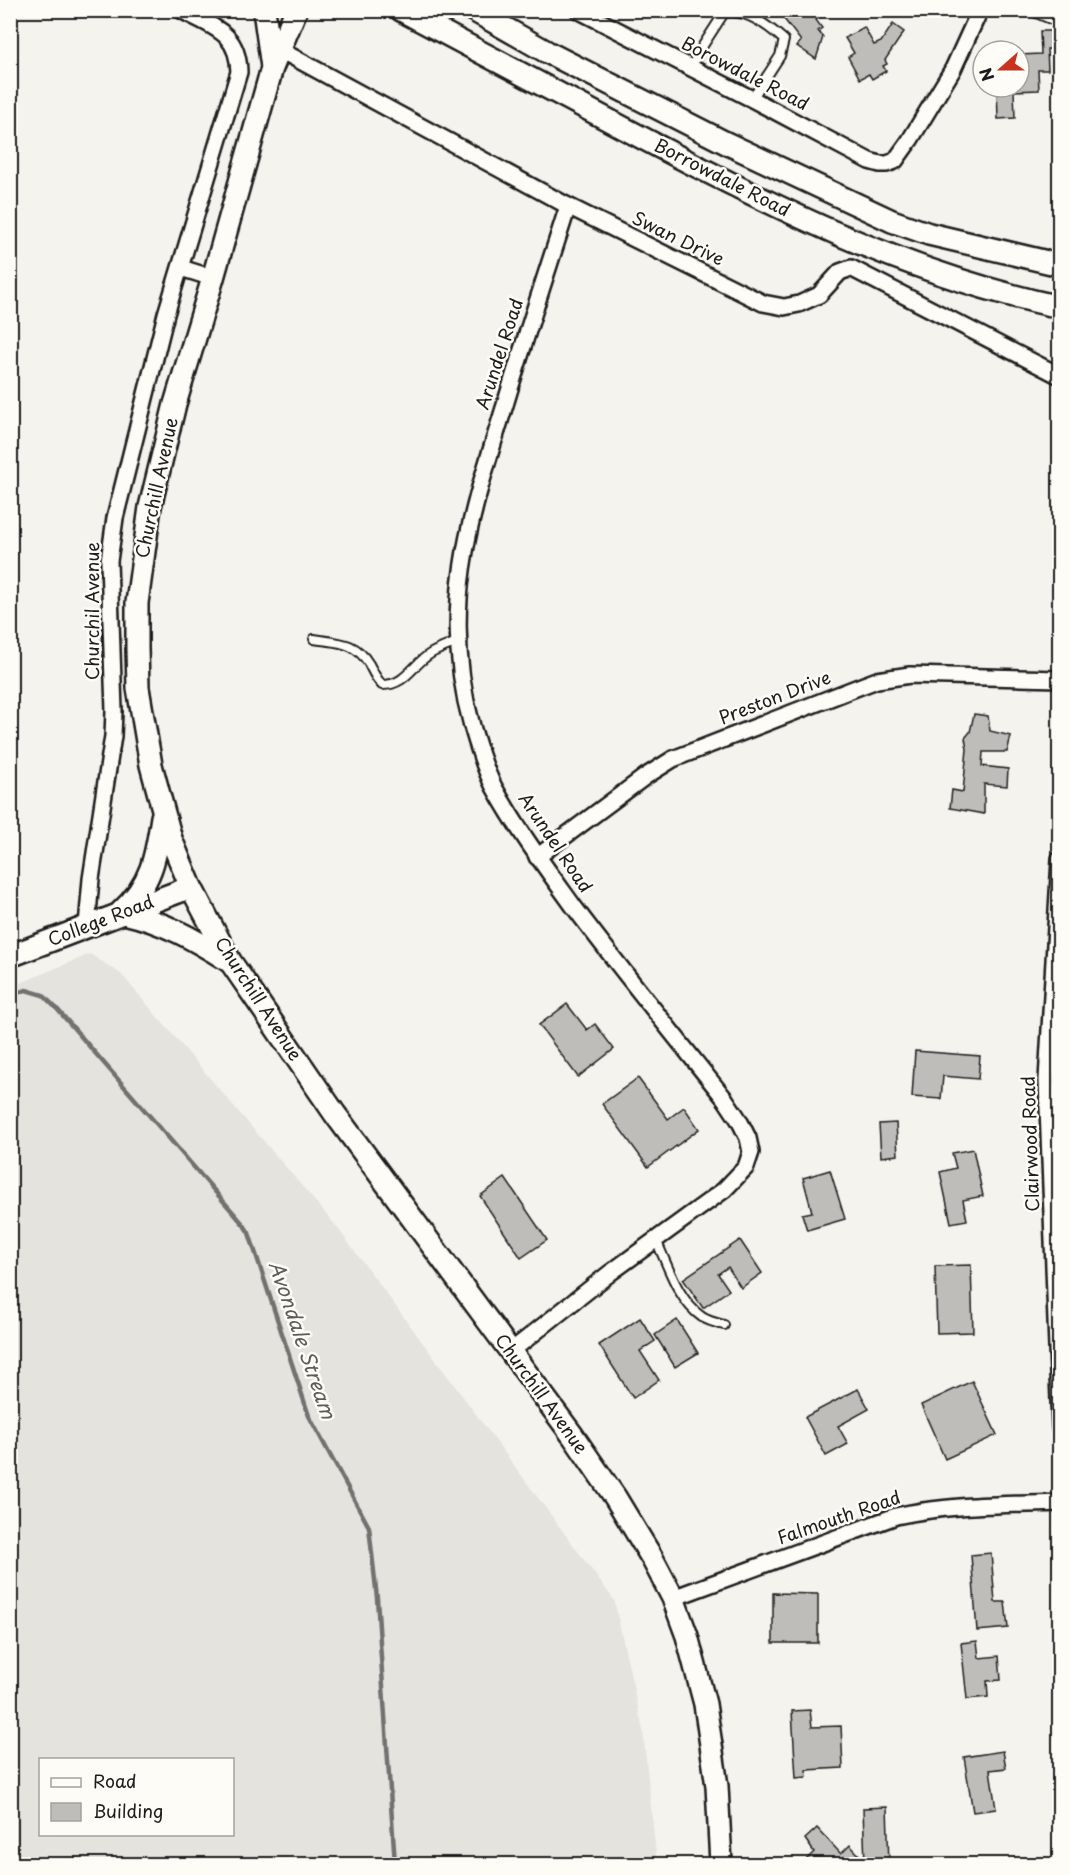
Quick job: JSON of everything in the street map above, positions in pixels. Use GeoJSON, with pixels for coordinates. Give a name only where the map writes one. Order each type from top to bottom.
{"type":"FeatureCollection","features":[{"type":"Feature","properties":{"kind":"main road"},"geometry":{"type":"LineString","coordinates":[[264,10],[276,59]]}},
{"type":"Feature","properties":{"kind":"main road","name":"Churchill Avenue"},"geometry":{"type":"LineString","coordinates":[[296,10],[276,59],[175,404],[150,507],[137,603],[138,688],[151,765],[171,839],[191,887],[230,961],[342,1123],[573,1436],[615,1497],[673,1598],[690,1646],[705,1704],[717,1786],[722,1864]]}},
{"type":"Feature","properties":{"kind":"main road","name":"Borrowdale Road"},"geometry":{"type":"LineString","coordinates":[[401,10],[698,168],[789,212],[910,264],[987,289],[1059,307]]}},
{"type":"Feature","properties":{"kind":"main road","name":"Borrowdale Road"},"geometry":{"type":"LineString","coordinates":[[473,10],[548,52],[726,143],[892,222],[950,239],[1059,265]]}},
{"type":"Feature","properties":{"kind":"main road"},"geometry":{"type":"LineString","coordinates":[[121,914],[137,897],[150,873],[156,855],[163,808]]}},
{"type":"Feature","properties":{"kind":"main road","name":"College Road"},"geometry":{"type":"LineString","coordinates":[[10,956],[191,887]]}},
{"type":"Feature","properties":{"kind":"main road"},"geometry":{"type":"LineString","coordinates":[[121,914],[143,917],[179,931],[230,961]]}},
{"type":"Feature","properties":{"kind":"street","name":"Churchil Avenue"},"geometry":{"type":"LineString","coordinates":[[87,926],[91,879],[113,736],[109,561],[115,518],[166,314],[239,72],[236,49],[229,39],[218,30],[181,10]]}},
{"type":"Feature","properties":{"kind":"street","name":"Borowdale Road"},"geometry":{"type":"LineString","coordinates":[[578,10],[870,161],[880,164],[895,161],[927,114],[953,69],[980,10]]}},
{"type":"Feature","properties":{"kind":"street","name":"Swan Drive"},"geometry":{"type":"LineString","coordinates":[[276,59],[763,303],[784,307],[799,304],[819,295],[840,272],[851,268],[1059,376]]}},
{"type":"Feature","properties":{"kind":"street","name":"Arundel Road"},"geometry":{"type":"LineString","coordinates":[[510,1352],[610,1273],[724,1190],[746,1167],[751,1152],[748,1138],[725,1099],[596,936],[537,857],[494,786],[477,744],[467,708],[457,642],[457,600],[464,550],[479,489],[568,206]]}},
{"type":"Feature","properties":{"kind":"street"},"geometry":{"type":"LineString","coordinates":[[180,268],[213,278]]}},
{"type":"Feature","properties":{"kind":"street","name":"Preston Drive"},"geometry":{"type":"LineString","coordinates":[[537,857],[579,824],[673,759],[869,683],[910,675],[1059,679]]}},
{"type":"Feature","properties":{"kind":"street","name":"Clairwood Road"},"geometry":{"type":"LineString","coordinates":[[1059,860],[1053,1080],[1059,1428]]}},
{"type":"Feature","properties":{"kind":"street","name":"Falmouth Road"},"geometry":{"type":"LineString","coordinates":[[673,1598],[896,1516],[927,1509],[958,1506],[1059,1503]]}},
{"type":"Feature","properties":{"kind":"lane"},"geometry":{"type":"LineString","coordinates":[[1029,10],[1059,23]]}},
{"type":"Feature","properties":{"kind":"lane"},"geometry":{"type":"LineString","coordinates":[[691,68],[724,13],[733,11],[754,14],[784,40],[780,56],[752,99]]}},
{"type":"Feature","properties":{"kind":"lane"},"geometry":{"type":"LineString","coordinates":[[314,639],[348,645],[361,652],[382,685],[392,685],[399,681],[430,654],[457,642]]}},
{"type":"Feature","properties":{"kind":"lane"},"geometry":{"type":"LineString","coordinates":[[656,1240],[687,1302],[702,1317],[724,1325]]}},
{"type":"Feature","properties":{"kind":"shaded area"},"geometry":{"type":"Polygon","coordinates":[[[90,954],[121,974],[336,1226],[614,1600],[643,1731],[657,1864],[11,1864],[11,987],[90,954]]]}},
{"type":"Feature","properties":{"kind":"building"},"geometry":{"type":"Polygon","coordinates":[[[777,10],[815,10],[820,17],[816,20],[822,28],[818,31],[823,37],[816,59],[797,46],[801,41],[777,10]]]}},
{"type":"Feature","properties":{"kind":"building"},"geometry":{"type":"Polygon","coordinates":[[[893,24],[904,32],[885,60],[887,64],[883,66],[886,71],[872,79],[869,74],[860,79],[848,57],[854,53],[845,38],[864,27],[874,45],[881,42],[893,24]]]}},
{"type":"Feature","properties":{"kind":"building"},"geometry":{"type":"Polygon","coordinates":[[[1040,31],[1055,31],[1056,49],[1047,49],[1048,70],[1038,70],[1039,90],[1031,90],[1031,54],[1041,54],[1040,31]]]}},
{"type":"Feature","properties":{"kind":"building"},"geometry":{"type":"Polygon","coordinates":[[[997,99],[1014,99],[1015,118],[998,119],[997,99]]]}},
{"type":"Feature","properties":{"kind":"building"},"geometry":{"type":"Polygon","coordinates":[[[974,714],[988,716],[990,731],[1011,736],[1007,752],[983,752],[982,766],[1008,769],[1007,786],[984,784],[984,814],[950,808],[952,790],[963,792],[967,749],[965,738],[970,732],[974,714]]]}},
{"type":"Feature","properties":{"kind":"building"},"geometry":{"type":"Polygon","coordinates":[[[567,1004],[587,1030],[595,1024],[614,1049],[578,1077],[539,1025],[567,1004]]]}},
{"type":"Feature","properties":{"kind":"building"},"geometry":{"type":"Polygon","coordinates":[[[915,1051],[980,1056],[978,1079],[943,1076],[941,1099],[912,1097],[915,1051]]]}},
{"type":"Feature","properties":{"kind":"building"},"geometry":{"type":"Polygon","coordinates":[[[638,1078],[668,1119],[684,1107],[699,1129],[648,1167],[602,1104],[638,1078]]]}},
{"type":"Feature","properties":{"kind":"building"},"geometry":{"type":"Polygon","coordinates":[[[896,1123],[898,1155],[881,1157],[879,1124],[896,1123]]]}},
{"type":"Feature","properties":{"kind":"building"},"geometry":{"type":"Polygon","coordinates":[[[973,1149],[983,1196],[963,1200],[967,1220],[951,1223],[940,1172],[956,1168],[952,1153],[973,1149]]]}},
{"type":"Feature","properties":{"kind":"building"},"geometry":{"type":"Polygon","coordinates":[[[830,1170],[845,1219],[807,1230],[802,1214],[812,1212],[803,1178],[830,1170]]]}},
{"type":"Feature","properties":{"kind":"building"},"geometry":{"type":"Polygon","coordinates":[[[505,1178],[547,1240],[521,1258],[480,1196],[505,1178]]]}},
{"type":"Feature","properties":{"kind":"building"},"geometry":{"type":"Polygon","coordinates":[[[740,1240],[762,1273],[741,1288],[728,1267],[718,1274],[729,1290],[703,1308],[683,1279],[740,1240]]]}},
{"type":"Feature","properties":{"kind":"building"},"geometry":{"type":"Polygon","coordinates":[[[971,1265],[973,1332],[937,1333],[935,1266],[971,1265]]]}},
{"type":"Feature","properties":{"kind":"building"},"geometry":{"type":"Polygon","coordinates":[[[640,1318],[655,1341],[640,1351],[659,1380],[633,1398],[599,1345],[640,1318]]]}},
{"type":"Feature","properties":{"kind":"building"},"geometry":{"type":"Polygon","coordinates":[[[677,1320],[698,1353],[675,1367],[655,1335],[677,1320]]]}},
{"type":"Feature","properties":{"kind":"building"},"geometry":{"type":"Polygon","coordinates":[[[972,1381],[997,1435],[945,1459],[921,1405],[972,1381]]]}},
{"type":"Feature","properties":{"kind":"building"},"geometry":{"type":"Polygon","coordinates":[[[858,1389],[869,1409],[838,1426],[848,1444],[826,1456],[805,1417],[858,1389]]]}},
{"type":"Feature","properties":{"kind":"building"},"geometry":{"type":"Polygon","coordinates":[[[991,1553],[995,1602],[1005,1602],[1008,1628],[977,1631],[971,1555],[991,1553]]]}},
{"type":"Feature","properties":{"kind":"building"},"geometry":{"type":"Polygon","coordinates":[[[773,1593],[818,1594],[818,1643],[773,1643],[773,1593]]]}},
{"type":"Feature","properties":{"kind":"building"},"geometry":{"type":"Polygon","coordinates":[[[977,1641],[979,1658],[999,1656],[1001,1680],[987,1681],[988,1697],[967,1699],[961,1643],[977,1641]]]}},
{"type":"Feature","properties":{"kind":"building"},"geometry":{"type":"Polygon","coordinates":[[[810,1710],[812,1727],[841,1726],[843,1768],[806,1770],[807,1777],[796,1778],[792,1711],[810,1710]]]}},
{"type":"Feature","properties":{"kind":"building"},"geometry":{"type":"Polygon","coordinates":[[[1003,1751],[1006,1768],[990,1770],[996,1809],[973,1812],[964,1757],[1003,1751]]]}},
{"type":"Feature","properties":{"kind":"building"},"geometry":{"type":"Polygon","coordinates":[[[887,1807],[889,1864],[865,1864],[863,1808],[887,1807]]]}},
{"type":"Feature","properties":{"kind":"building"},"geometry":{"type":"Polygon","coordinates":[[[817,1828],[841,1854],[850,1845],[860,1856],[853,1864],[830,1862],[828,1864],[802,1864],[814,1852],[805,1839],[817,1828]]]}},
{"type":"Feature","properties":{"kind":"waterway","name":"Avondale Stream"},"geometry":{"type":"LineString","coordinates":[[10,996],[26,990],[43,995],[249,1233],[309,1416],[369,1527],[377,1598],[395,1864]]}}]}
